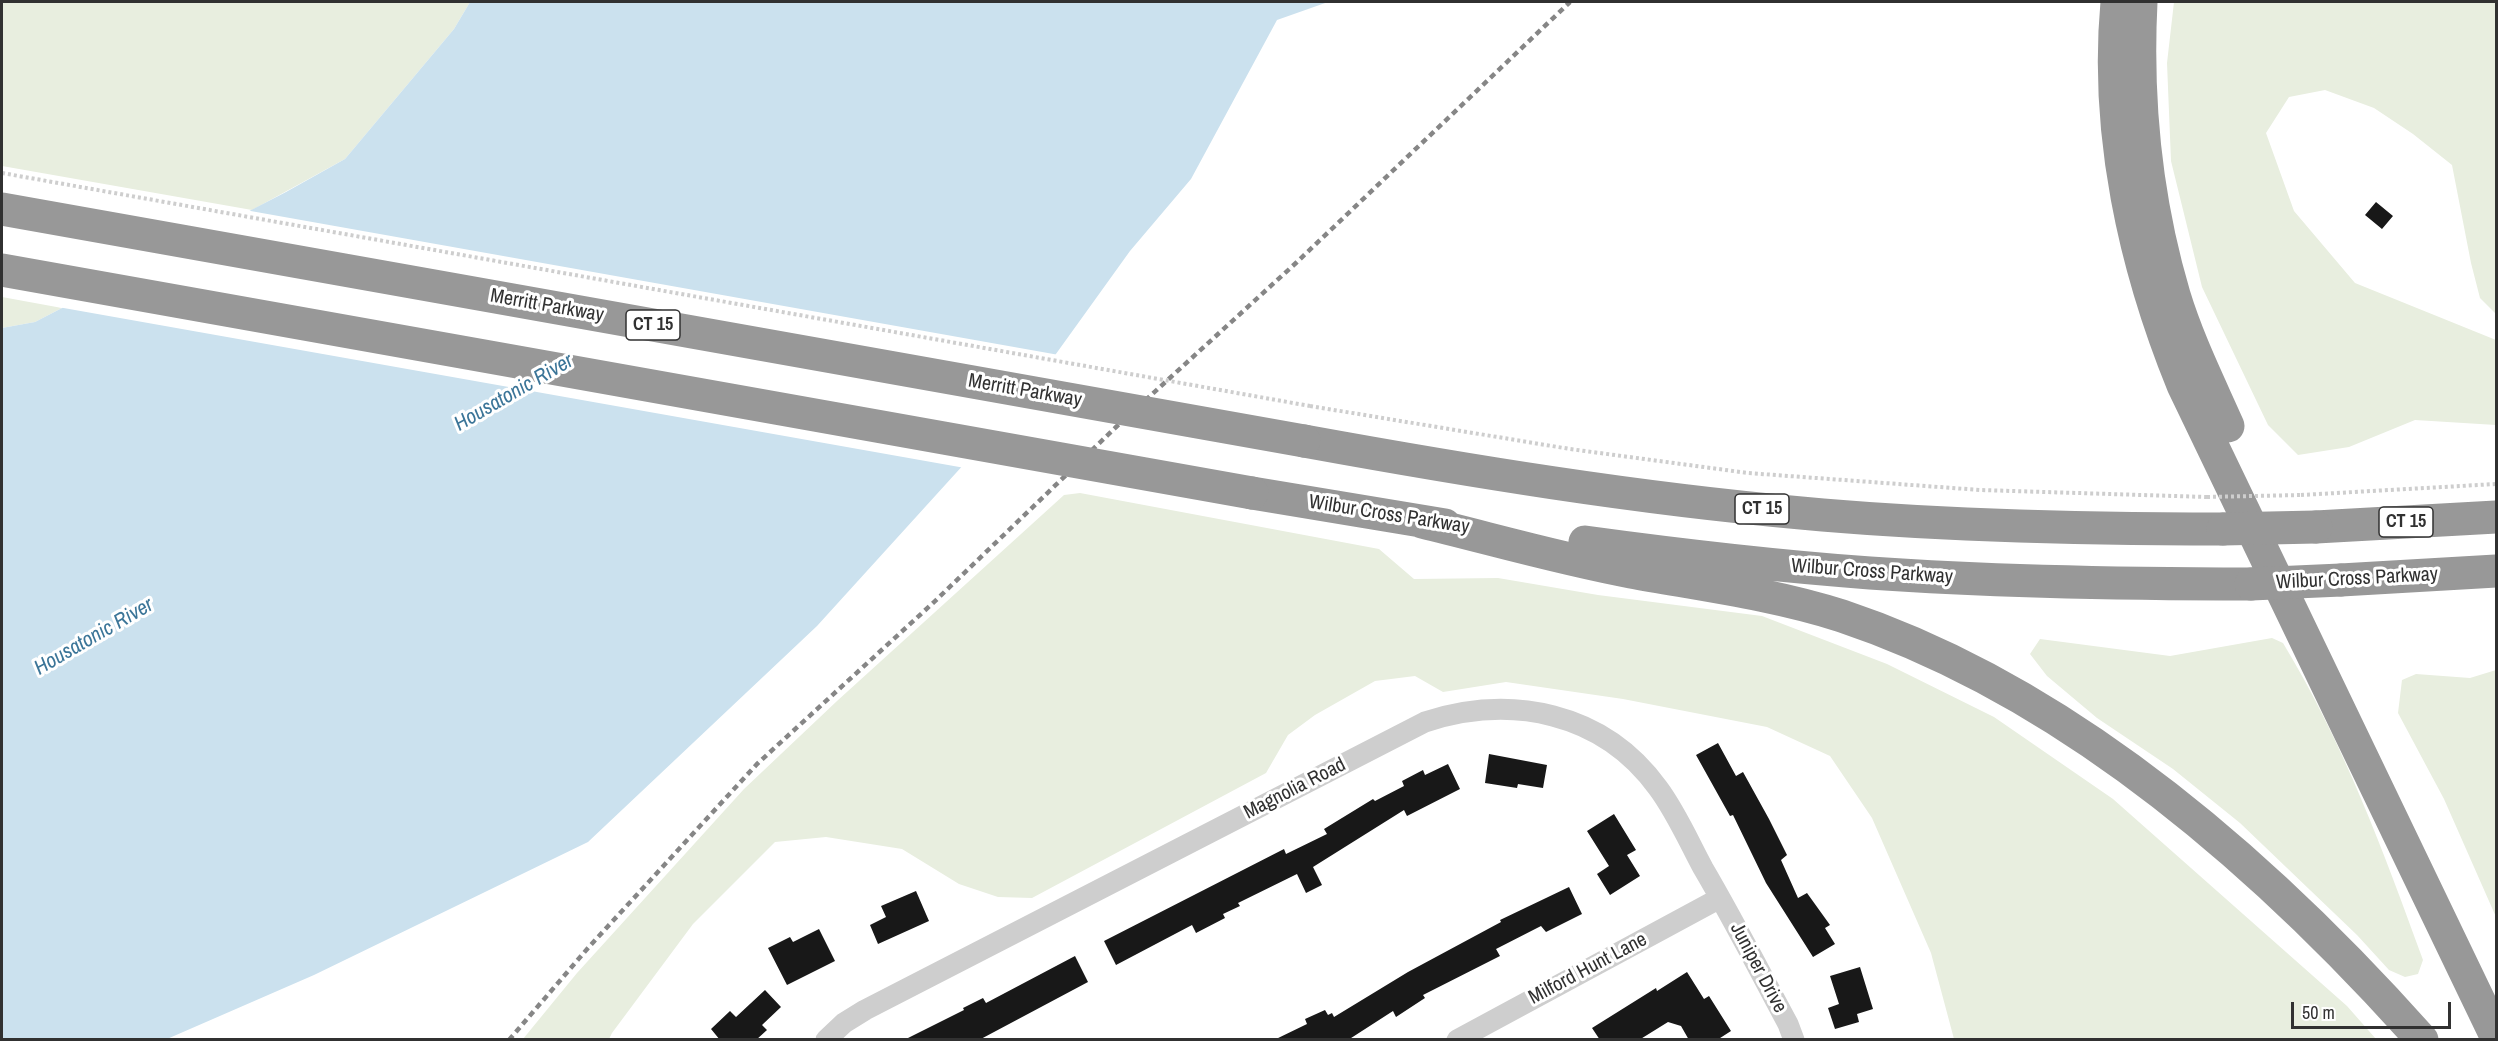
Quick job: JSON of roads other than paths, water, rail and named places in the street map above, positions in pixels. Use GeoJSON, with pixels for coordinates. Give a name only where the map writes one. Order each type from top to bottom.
{"type":"FeatureCollection","features":[{"type":"Feature","properties":{"kind":"highway"},"geometry":{"type":"LineString","coordinates":[[2117,2],[2117,95],[2124,180],[2141,263],[2167,346],[2183,385],[2496,1036]]}},
{"type":"Feature","properties":{"kind":"highway"},"geometry":{"type":"LineString","coordinates":[[2141,2],[2140,95],[2148,177],[2164,257],[2189,338],[2244,460],[2496,985]]}},
{"type":"Feature","properties":{"kind":"highway","name":"Merritt Parkway"},"geometry":{"type":"LineString","coordinates":[[2,209],[1304,441],[1575,487],[1803,513],[2023,527],[2223,529],[2316,527],[2496,517]]}},
{"type":"Feature","properties":{"kind":"highway","name":"Wilbur Cross Parkway"},"geometry":{"type":"LineString","coordinates":[[2,270],[1422,522],[1715,559],[1858,572],[2022,581],[2251,584],[2496,571]]}},
{"type":"Feature","properties":{"kind":"highway"},"geometry":{"type":"LineString","coordinates":[[1422,522],[1628,571],[1804,605],[1886,633],[2011,693],[2074,732],[2212,834],[2317,928],[2422,1040]]}},
{"type":"Feature","properties":{"kind":"street","name":"Magnolia Road"},"geometry":{"type":"LineString","coordinates":[[826,1040],[844,1023],[865,1010],[1425,722],[1449,714],[1476,709],[1507,708],[1556,717],[1603,737],[1624,752],[1659,789],[1720,898]]}},
{"type":"Feature","properties":{"kind":"street","name":"Milford Hunt Lane"},"geometry":{"type":"LineString","coordinates":[[1456,1040],[1720,898]]}},
{"type":"Feature","properties":{"kind":"street","name":"Juniper Drive"},"geometry":{"type":"LineString","coordinates":[[1720,898],[1788,1024],[1794,1040]]}},
{"type":"Feature","properties":{"kind":"water","name":"Housatonic River"},"geometry":{"type":"Polygon","coordinates":[[[470,2],[1328,2],[1277,20],[1191,179],[1130,251],[1025,397],[817,626],[588,842],[314,975],[167,1039],[2,1040],[2,328],[35,322],[345,159],[454,29],[470,2]]]}},
{"type":"Feature","properties":{"kind":"railway"},"geometry":{"type":"LineString","coordinates":[[509,1040],[588,948],[757,764],[933,603],[1115,428],[1297,262],[1570,2]]}}]}
